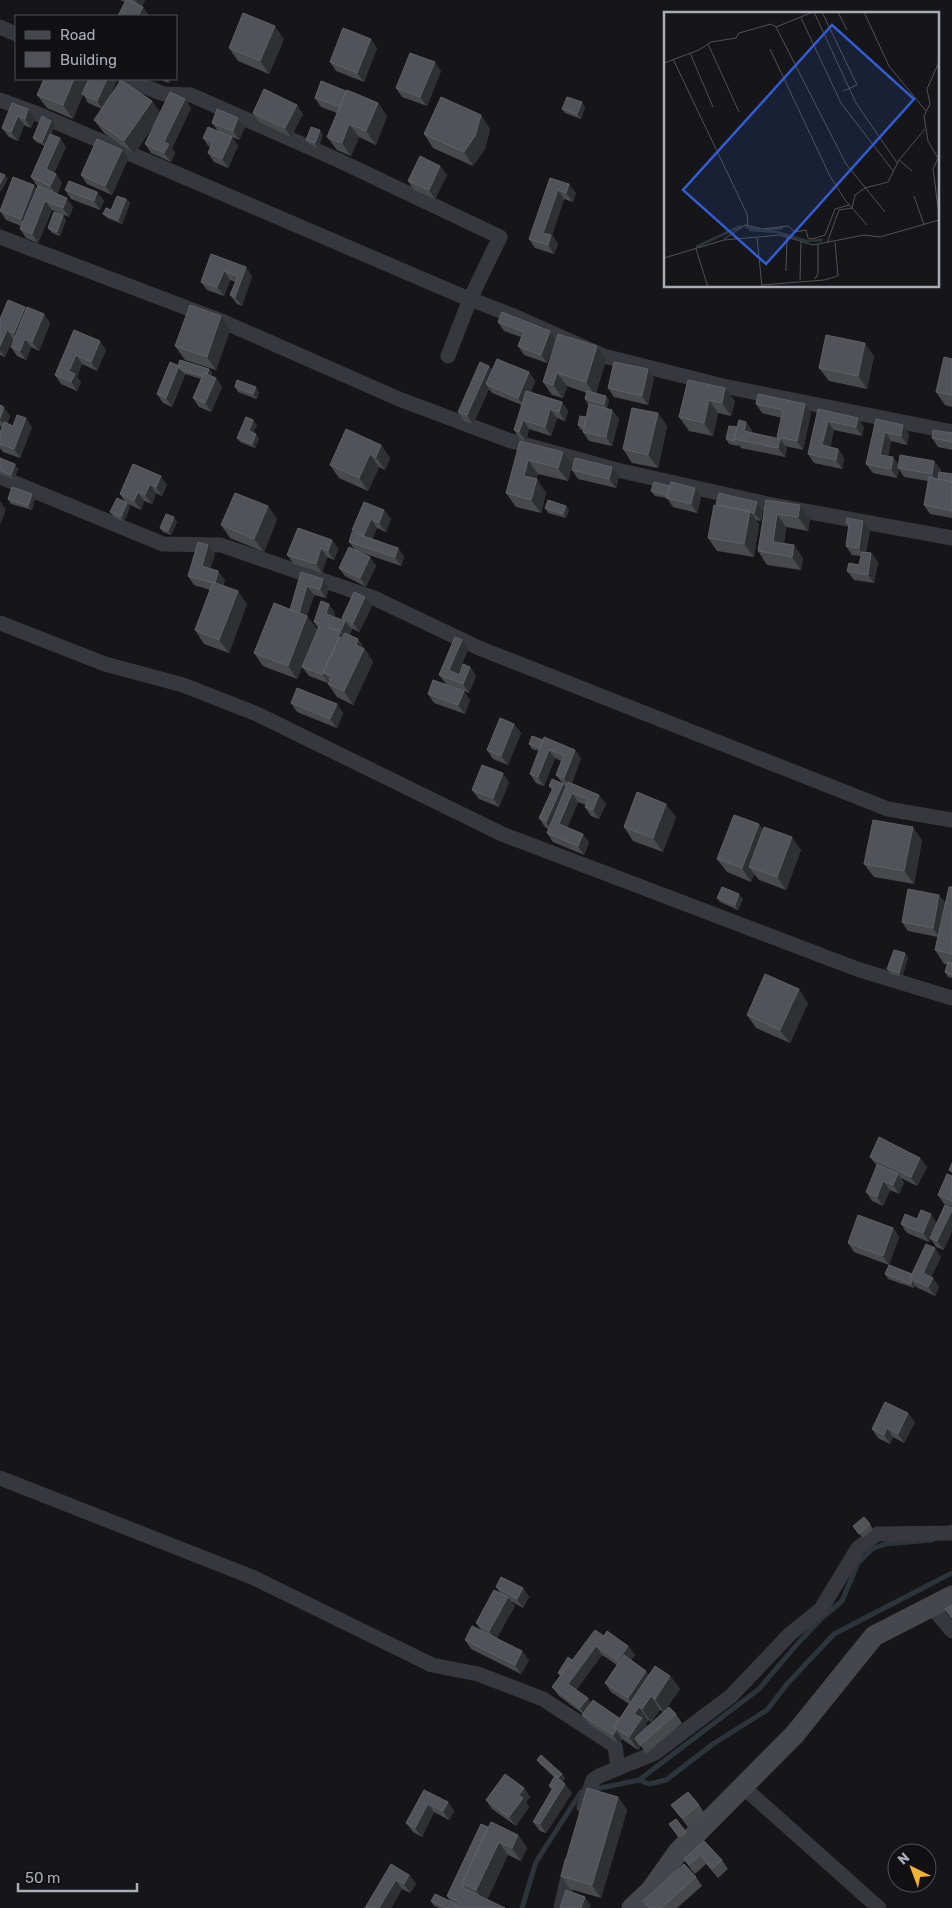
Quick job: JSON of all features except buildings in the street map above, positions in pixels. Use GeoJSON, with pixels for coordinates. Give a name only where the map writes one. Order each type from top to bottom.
{"type":"FeatureCollection","features":[{"type":"Feature","properties":{"kind":"street"},"geometry":{"type":"LineString","coordinates":[[0,27],[15,34]]}},
{"type":"Feature","properties":{"kind":"street"},"geometry":{"type":"LineString","coordinates":[[128,80],[164,94],[190,95],[338,160],[500,237],[470,299],[448,356]]}},
{"type":"Feature","properties":{"kind":"street"},"geometry":{"type":"LineString","coordinates":[[0,100],[34,112],[604,356],[722,386],[952,432]]}},
{"type":"Feature","properties":{"kind":"street"},"geometry":{"type":"LineString","coordinates":[[0,237],[224,322],[400,399],[508,440],[617,470],[752,500],[952,538]]}},
{"type":"Feature","properties":{"kind":"street"},"geometry":{"type":"LineString","coordinates":[[0,477],[163,544],[221,545],[374,598],[479,648],[888,809],[952,820]]}},
{"type":"Feature","properties":{"kind":"street"},"geometry":{"type":"LineString","coordinates":[[0,623],[105,664],[183,685],[257,714],[502,834],[857,969],[952,998]]}},
{"type":"Feature","properties":{"kind":"street"},"geometry":{"type":"LineString","coordinates":[[0,1478],[252,1578],[432,1665],[478,1674],[543,1699],[615,1746],[618,1768]]}},
{"type":"Feature","properties":{"kind":"street"},"geometry":{"type":"LineString","coordinates":[[582,1814],[593,1780],[611,1769],[618,1768],[654,1753],[731,1696],[790,1634],[821,1609],[858,1548],[877,1534],[952,1532]]}},
{"type":"Feature","properties":{"kind":"street"},"geometry":{"type":"LineString","coordinates":[[632,1908],[651,1890],[678,1852],[795,1734],[874,1636],[952,1596]]}},
{"type":"Feature","properties":{"kind":"street"},"geometry":{"type":"LineString","coordinates":[[931,1606],[952,1630]]}},
{"type":"Feature","properties":{"kind":"street"},"geometry":{"type":"LineString","coordinates":[[742,1786],[878,1908]]}},
{"type":"Feature","properties":{"kind":"street"},"geometry":{"type":"LineString","coordinates":[[561,1908],[575,1845]]}},
{"type":"Feature","properties":{"kind":"waterway"},"geometry":{"type":"LineString","coordinates":[[522,1908],[536,1862],[581,1792],[639,1780],[759,1689],[799,1642],[823,1617],[842,1601],[858,1563],[872,1549],[885,1544],[932,1540]]}},
{"type":"Feature","properties":{"kind":"waterway"},"geometry":{"type":"LineString","coordinates":[[639,1780],[649,1784],[666,1780],[713,1744],[767,1710],[787,1684],[834,1634],[952,1573]]}}]}
